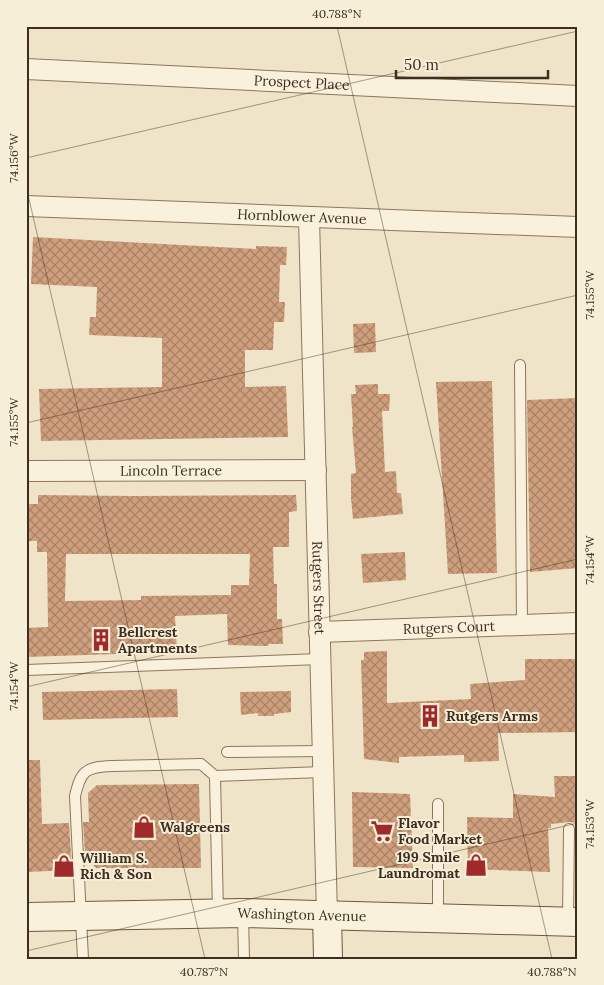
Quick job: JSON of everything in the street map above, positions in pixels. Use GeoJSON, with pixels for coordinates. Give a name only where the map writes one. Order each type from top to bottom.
{"type":"FeatureCollection","features":[{"type":"Feature","properties":{"kind":"main road","name":"Washington Avenue"},"geometry":{"type":"LineString","coordinates":[[26,917],[230,914],[438,917],[573,922]]}},
{"type":"Feature","properties":{"kind":"main road","name":"Rutgers Street"},"geometry":{"type":"LineString","coordinates":[[327,915],[328,959]]}},
{"type":"Feature","properties":{"kind":"street","name":"Prospect Place"},"geometry":{"type":"LineString","coordinates":[[26,69],[578,96]]}},
{"type":"Feature","properties":{"kind":"street","name":"Hornblower Avenue"},"geometry":{"type":"LineString","coordinates":[[26,206],[578,227]]}},
{"type":"Feature","properties":{"kind":"street","name":"Rutgers Street"},"geometry":{"type":"LineString","coordinates":[[309,218],[327,915]]}},
{"type":"Feature","properties":{"kind":"street","name":"Lincoln Terrace"},"geometry":{"type":"LineString","coordinates":[[26,471],[316,470]]}},
{"type":"Feature","properties":{"kind":"street","name":"Rutgers Court"},"geometry":{"type":"LineString","coordinates":[[319,632],[578,623]]}},
{"type":"Feature","properties":{"kind":"lane"},"geometry":{"type":"LineString","coordinates":[[520,365],[522,626]]}},
{"type":"Feature","properties":{"kind":"lane"},"geometry":{"type":"LineString","coordinates":[[26,670],[320,660]]}},
{"type":"Feature","properties":{"kind":"lane"},"geometry":{"type":"LineString","coordinates":[[227,752],[322,752]]}},
{"type":"Feature","properties":{"kind":"lane"},"geometry":{"type":"LineString","coordinates":[[83,959],[75,796],[79,777],[99,766],[201,764],[215,776],[323,772]]}},
{"type":"Feature","properties":{"kind":"lane"},"geometry":{"type":"LineString","coordinates":[[215,776],[230,914],[244,959]]}},
{"type":"Feature","properties":{"kind":"lane"},"geometry":{"type":"LineString","coordinates":[[438,804],[438,917]]}},
{"type":"Feature","properties":{"kind":"lane"},"geometry":{"type":"LineString","coordinates":[[568,829],[573,922]]}},
{"type":"Feature","properties":{"kind":"building"},"geometry":{"type":"Polygon","coordinates":[[[33,237],[256,249],[256,246],[287,247],[286,265],[280,265],[279,302],[285,302],[284,322],[274,322],[273,350],[245,350],[245,387],[286,386],[288,437],[41,441],[39,389],[162,387],[162,338],[89,335],[90,317],[96,317],[97,287],[31,284],[33,237]]]}},
{"type":"Feature","properties":{"kind":"building"},"geometry":{"type":"Polygon","coordinates":[[[375,323],[376,352],[354,353],[353,324],[375,323]]]}},
{"type":"Feature","properties":{"kind":"building"},"geometry":{"type":"Polygon","coordinates":[[[492,381],[497,573],[448,574],[436,382],[492,381]]]}},
{"type":"Feature","properties":{"kind":"building"},"geometry":{"type":"Polygon","coordinates":[[[378,384],[378,394],[390,394],[389,411],[382,411],[385,472],[396,471],[397,493],[401,493],[403,514],[353,519],[351,474],[356,473],[351,394],[356,394],[355,385],[378,384]]]}},
{"type":"Feature","properties":{"kind":"building"},"geometry":{"type":"Polygon","coordinates":[[[578,398],[578,568],[530,572],[527,400],[578,398]]]}},
{"type":"Feature","properties":{"kind":"building"},"geometry":{"type":"Polygon","coordinates":[[[38,495],[296,495],[297,511],[289,512],[289,547],[273,547],[274,584],[277,584],[277,619],[282,619],[283,644],[269,644],[268,646],[228,645],[227,614],[175,616],[177,652],[26,657],[26,628],[48,627],[47,552],[37,552],[37,541],[26,541],[26,504],[38,504],[38,495]],[[66,554],[65,601],[141,600],[141,596],[231,595],[231,585],[249,585],[250,554],[66,554]]]}},
{"type":"Feature","properties":{"kind":"building"},"geometry":{"type":"Polygon","coordinates":[[[405,552],[406,580],[363,583],[361,554],[405,552]]]}},
{"type":"Feature","properties":{"kind":"building"},"geometry":{"type":"Polygon","coordinates":[[[387,651],[387,703],[471,699],[470,684],[525,680],[525,659],[578,659],[578,732],[498,733],[499,761],[464,762],[464,755],[399,757],[399,763],[364,759],[361,660],[364,660],[364,652],[387,651]]]}},
{"type":"Feature","properties":{"kind":"building","name":"Bellcrest Apartments"},"geometry":{"type":"Polygon","coordinates":[[[177,689],[178,717],[43,720],[42,692],[177,689]]]}},
{"type":"Feature","properties":{"kind":"building"},"geometry":{"type":"Polygon","coordinates":[[[291,691],[291,712],[274,714],[274,716],[258,716],[258,713],[241,715],[240,692],[291,691]]]}},
{"type":"Feature","properties":{"kind":"building"},"geometry":{"type":"Polygon","coordinates":[[[26,760],[40,760],[42,824],[69,823],[72,870],[26,872],[26,760]]]}},
{"type":"Feature","properties":{"kind":"building"},"geometry":{"type":"Polygon","coordinates":[[[554,776],[578,776],[578,823],[551,824],[551,828],[548,828],[550,872],[468,869],[467,817],[513,818],[513,794],[555,797],[554,776]]]}},
{"type":"Feature","properties":{"kind":"building","name":"Walgreens"},"geometry":{"type":"Polygon","coordinates":[[[199,784],[201,868],[96,868],[85,855],[83,822],[89,822],[88,793],[97,785],[199,784]]]}},
{"type":"Feature","properties":{"kind":"building","name":"Flavor Food Market"},"geometry":{"type":"Polygon","coordinates":[[[352,792],[410,794],[413,868],[353,867],[352,792]]]}},
{"type":"Feature","properties":{"kind":"place","name":"Bellcrest Apartments"},"geometry":{"type":"Point","coordinates":[101,640]}},
{"type":"Feature","properties":{"kind":"place","name":"Rutgers Arms"},"geometry":{"type":"Point","coordinates":[430,716]}},
{"type":"Feature","properties":{"kind":"place","name":"Walgreens"},"geometry":{"type":"Point","coordinates":[144,827]}},
{"type":"Feature","properties":{"kind":"place","name":"Flavor Food Market"},"geometry":{"type":"Point","coordinates":[382,831]}},
{"type":"Feature","properties":{"kind":"place","name":"199 Smile Laundromat"},"geometry":{"type":"Point","coordinates":[476,865]}},
{"type":"Feature","properties":{"kind":"place","name":"William S. Rich & Son"},"geometry":{"type":"Point","coordinates":[64,866]}}]}
